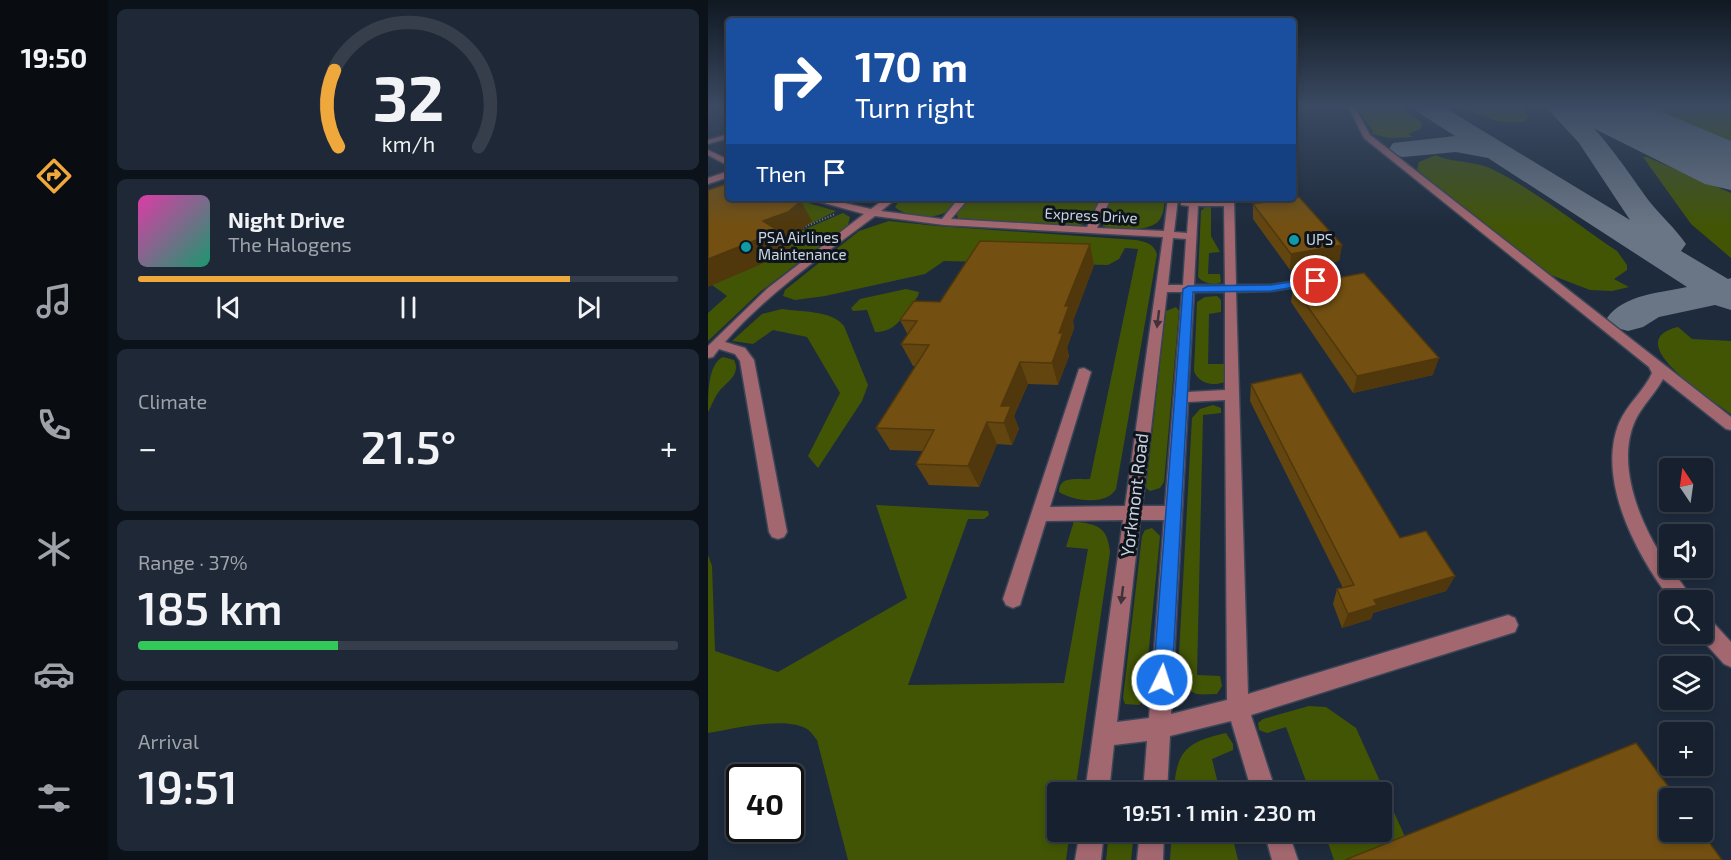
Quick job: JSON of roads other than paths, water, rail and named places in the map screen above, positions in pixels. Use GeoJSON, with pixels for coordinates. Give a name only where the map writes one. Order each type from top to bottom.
{"type":"FeatureCollection","features":[{"type":"Feature","properties":{"kind":"street"},"geometry":{"type":"LineString","coordinates":[[1380,146],[1731,425]]}},
{"type":"Feature","properties":{"kind":"street"},"geometry":{"type":"LineString","coordinates":[[708,152],[726,161]]}},
{"type":"Feature","properties":{"kind":"street"},"geometry":{"type":"LineString","coordinates":[[708,181],[726,175]]}},
{"type":"Feature","properties":{"kind":"street","name":"Express Drive"},"geometry":{"type":"LineString","coordinates":[[822,201],[872,213],[944,222],[1191,236]]}},
{"type":"Feature","properties":{"kind":"street"},"geometry":{"type":"LineString","coordinates":[[712,349],[772,291],[888,201]]}},
{"type":"Feature","properties":{"kind":"street"},"geometry":{"type":"LineString","coordinates":[[944,222],[962,201]]}},
{"type":"Feature","properties":{"kind":"street"},"geometry":{"type":"LineString","coordinates":[[1090,231],[1105,201]]}},
{"type":"Feature","properties":{"kind":"street"},"geometry":{"type":"LineString","coordinates":[[1173,201],[1194,201]]}},
{"type":"Feature","properties":{"kind":"street","name":"Yorkmont Road"},"geometry":{"type":"LineString","coordinates":[[1098,782],[1173,201]]}},
{"type":"Feature","properties":{"kind":"street","name":"Yorkmont Road"},"geometry":{"type":"LineString","coordinates":[[1156,782],[1194,201]]}},
{"type":"Feature","properties":{"kind":"street"},"geometry":{"type":"LineString","coordinates":[[1229,201],[1238,708],[1261,782]]}},
{"type":"Feature","properties":{"kind":"street"},"geometry":{"type":"LineString","coordinates":[[1161,289],[1271,288],[1316,281]]}},
{"type":"Feature","properties":{"kind":"street"},"geometry":{"type":"LineString","coordinates":[[712,349],[740,351],[747,360],[778,532]]}},
{"type":"Feature","properties":{"kind":"street"},"geometry":{"type":"LineString","coordinates":[[1654,363],[1659,373],[1656,383],[1638,401],[1626,425],[1620,452],[1623,481],[1641,537],[1674,590]]}},
{"type":"Feature","properties":{"kind":"street"},"geometry":{"type":"LineString","coordinates":[[1013,599],[1083,372]]}},
{"type":"Feature","properties":{"kind":"street"},"geometry":{"type":"LineString","coordinates":[[1180,397],[1233,395]]}},
{"type":"Feature","properties":{"kind":"street"},"geometry":{"type":"LineString","coordinates":[[1040,514],[1173,513]]}},
{"type":"Feature","properties":{"kind":"street"},"geometry":{"type":"LineString","coordinates":[[1104,735],[1159,728],[1238,708],[1508,626]]}},
{"type":"Feature","properties":{"kind":"street"},"geometry":{"type":"LineString","coordinates":[[1713,637],[1731,657]]}},
{"type":"Feature","properties":{"kind":"street"},"geometry":{"type":"LineString","coordinates":[[1088,860],[1090,842]]}},
{"type":"Feature","properties":{"kind":"street"},"geometry":{"type":"LineString","coordinates":[[1150,860],[1151,842]]}},
{"type":"Feature","properties":{"kind":"street"},"geometry":{"type":"LineString","coordinates":[[1279,842],[1285,860]]}},
{"type":"Feature","properties":{"kind":"place","name":"UPS"},"geometry":{"type":"Point","coordinates":[1294,240]}},
{"type":"Feature","properties":{"kind":"place","name":"PSA Airlines Maintenance"},"geometry":{"type":"Point","coordinates":[746,247]}}]}
